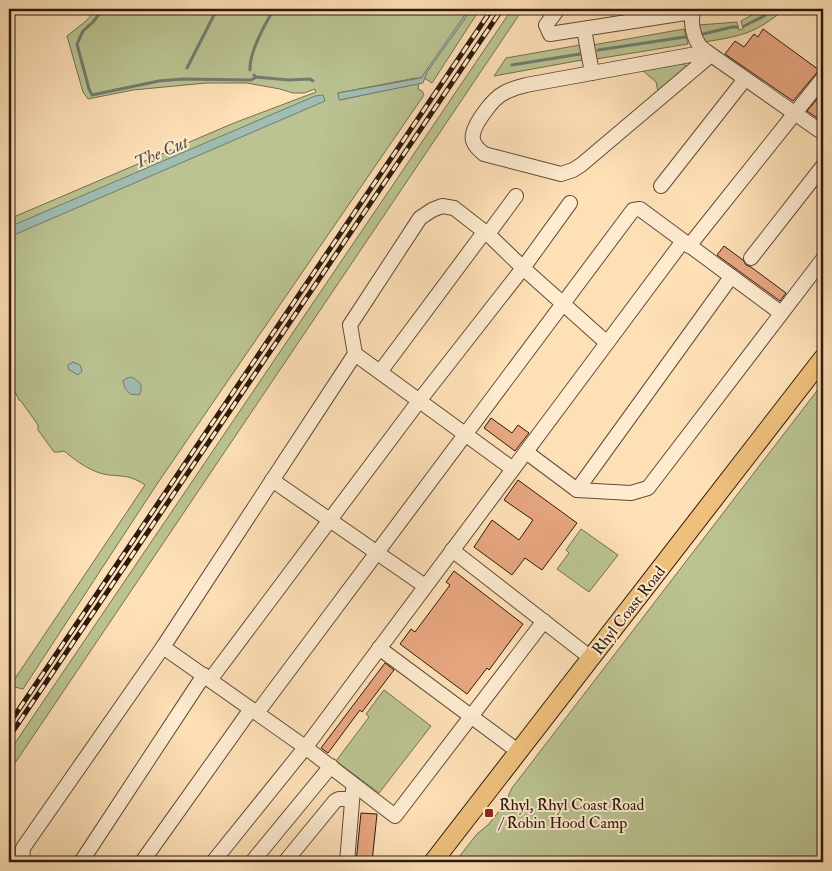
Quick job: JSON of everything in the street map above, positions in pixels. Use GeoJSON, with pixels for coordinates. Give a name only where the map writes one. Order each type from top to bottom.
{"type":"FeatureCollection","features":[{"type":"Feature","properties":{"kind":"main road","name":"Rhyl Coast Road"},"geometry":{"type":"LineString","coordinates":[[433,862],[823,358]]}},
{"type":"Feature","properties":{"kind":"lane"},"geometry":{"type":"LineString","coordinates":[[558,9],[546,25],[550,34],[687,14],[705,50],[823,133]]}},
{"type":"Feature","properties":{"kind":"lane"},"geometry":{"type":"LineString","coordinates":[[584,29],[591,67]]}},
{"type":"Feature","properties":{"kind":"lane"},"geometry":{"type":"LineString","coordinates":[[705,50],[582,165],[567,173],[561,174],[484,154],[477,149],[473,134],[481,118],[493,102],[503,93],[591,67],[705,50]]}},
{"type":"Feature","properties":{"kind":"lane"},"geometry":{"type":"LineString","coordinates":[[213,862],[305,747],[607,343],[823,78]]}},
{"type":"Feature","properties":{"kind":"lane"},"geometry":{"type":"LineString","coordinates":[[661,186],[745,79]]}},
{"type":"Feature","properties":{"kind":"lane"},"geometry":{"type":"LineString","coordinates":[[751,258],[823,166]]}},
{"type":"Feature","properties":{"kind":"lane"},"geometry":{"type":"LineString","coordinates":[[380,372],[516,196]]}},
{"type":"Feature","properties":{"kind":"lane"},"geometry":{"type":"LineString","coordinates":[[81,862],[207,677],[330,520],[419,400],[523,268],[570,203]]}},
{"type":"Feature","properties":{"kind":"lane"},"geometry":{"type":"LineString","coordinates":[[22,862],[23,848],[163,646],[355,354],[350,324],[420,218],[442,206],[454,208],[486,233],[607,343]]}},
{"type":"Feature","properties":{"kind":"lane"},"geometry":{"type":"LineString","coordinates":[[142,862],[633,210],[640,210],[780,314]]}},
{"type":"Feature","properties":{"kind":"lane"},"geometry":{"type":"LineString","coordinates":[[526,452],[578,490],[631,493],[648,488],[823,259]]}},
{"type":"Feature","properties":{"kind":"lane"},"geometry":{"type":"LineString","coordinates":[[578,490],[731,277]]}},
{"type":"Feature","properties":{"kind":"lane"},"geometry":{"type":"LineString","coordinates":[[355,354],[513,469]]}},
{"type":"Feature","properties":{"kind":"lane"},"geometry":{"type":"LineString","coordinates":[[272,480],[425,586]]}},
{"type":"Feature","properties":{"kind":"lane"},"geometry":{"type":"LineString","coordinates":[[452,550],[591,658]]}},
{"type":"Feature","properties":{"kind":"lane"},"geometry":{"type":"LineString","coordinates":[[163,646],[331,766],[395,816],[544,621]]}},
{"type":"Feature","properties":{"kind":"lane"},"geometry":{"type":"LineString","coordinates":[[379,648],[518,752]]}},
{"type":"Feature","properties":{"kind":"lane"},"geometry":{"type":"LineString","coordinates":[[252,862],[331,766]]}},
{"type":"Feature","properties":{"kind":"lane"},"geometry":{"type":"LineString","coordinates":[[347,862],[354,784]]}},
{"type":"Feature","properties":{"kind":"lane"},"geometry":{"type":"LineString","coordinates":[[285,862],[335,801],[339,799],[352,799]]}},
{"type":"Feature","properties":{"kind":"green space"},"geometry":{"type":"Polygon","coordinates":[[[97,9],[480,9],[432,83],[424,78],[416,78],[338,93],[340,100],[419,83],[418,89],[424,95],[157,484],[23,689],[10,686],[145,485],[132,478],[97,472],[75,460],[64,451],[54,452],[38,430],[38,425],[19,400],[9,379],[9,219],[234,123],[316,92],[315,89],[304,93],[293,93],[247,83],[206,83],[133,90],[88,99],[83,92],[67,36],[86,21],[97,9]]]}},
{"type":"Feature","properties":{"kind":"green space"},"geometry":{"type":"Polygon","coordinates":[[[512,9],[523,9],[9,772],[9,752],[512,9]]]}},
{"type":"Feature","properties":{"kind":"green space"},"geometry":{"type":"Polygon","coordinates":[[[763,9],[785,9],[765,24],[747,33],[704,42],[699,25],[737,22],[739,30],[743,29],[741,21],[763,9]]]}},
{"type":"Feature","properties":{"kind":"green space"},"geometry":{"type":"Polygon","coordinates":[[[684,29],[688,44],[596,59],[593,45],[684,29]]]}},
{"type":"Feature","properties":{"kind":"green space"},"geometry":{"type":"Polygon","coordinates":[[[580,45],[582,60],[494,76],[506,58],[580,45]]]}},
{"type":"Feature","properties":{"kind":"green space"},"geometry":{"type":"Polygon","coordinates":[[[682,63],[688,67],[659,96],[656,82],[642,70],[682,63]]]}},
{"type":"Feature","properties":{"kind":"green space"},"geometry":{"type":"Polygon","coordinates":[[[823,383],[823,862],[455,862],[477,834],[488,825],[504,805],[512,788],[823,383]]]}},
{"type":"Feature","properties":{"kind":"green space"},"geometry":{"type":"Polygon","coordinates":[[[581,529],[618,555],[589,592],[557,569],[569,553],[566,550],[581,529]]]}},
{"type":"Feature","properties":{"kind":"green space"},"geometry":{"type":"Polygon","coordinates":[[[384,690],[431,726],[379,793],[336,761],[369,717],[366,714],[384,690]]]}},
{"type":"Feature","properties":{"kind":"water"},"geometry":{"type":"Polygon","coordinates":[[[469,9],[472,9],[427,72],[423,83],[339,100],[338,93],[421,78],[469,9]]]}},
{"type":"Feature","properties":{"kind":"water"},"geometry":{"type":"Polygon","coordinates":[[[323,95],[325,101],[9,237],[9,227],[315,96],[323,95]]]}},
{"type":"Feature","properties":{"kind":"water"},"geometry":{"type":"Polygon","coordinates":[[[73,362],[80,365],[82,371],[78,375],[68,369],[68,365],[73,362]]]}},
{"type":"Feature","properties":{"kind":"water"},"geometry":{"type":"Polygon","coordinates":[[[131,377],[141,384],[139,395],[130,394],[125,388],[123,381],[131,377]]]}},
{"type":"Feature","properties":{"kind":"building"},"geometry":{"type":"Polygon","coordinates":[[[763,29],[819,70],[793,101],[725,54],[735,41],[744,47],[754,34],[758,37],[763,29]]]}},
{"type":"Feature","properties":{"kind":"building"},"geometry":{"type":"Polygon","coordinates":[[[823,92],[823,122],[807,111],[823,92]]]}},
{"type":"Feature","properties":{"kind":"building"},"geometry":{"type":"Polygon","coordinates":[[[724,246],[743,260],[746,265],[786,293],[780,301],[717,255],[724,246]]]}},
{"type":"Feature","properties":{"kind":"building"},"geometry":{"type":"Polygon","coordinates":[[[491,418],[512,433],[518,425],[529,433],[515,451],[484,428],[491,418]]]}},
{"type":"Feature","properties":{"kind":"building"},"geometry":{"type":"Polygon","coordinates":[[[518,480],[577,523],[542,570],[525,558],[512,575],[474,547],[492,520],[519,540],[533,520],[504,500],[518,480]]]}},
{"type":"Feature","properties":{"kind":"building"},"geometry":{"type":"Polygon","coordinates":[[[454,571],[523,624],[489,670],[487,668],[467,694],[400,644],[411,629],[415,632],[450,585],[446,582],[454,571]]]}},
{"type":"Feature","properties":{"kind":"building"},"geometry":{"type":"Polygon","coordinates":[[[385,663],[394,670],[362,712],[360,710],[328,753],[321,748],[385,663]]]}},
{"type":"Feature","properties":{"kind":"building"},"geometry":{"type":"Polygon","coordinates":[[[361,813],[377,814],[372,862],[356,862],[361,813]]]}},
{"type":"Feature","properties":{"kind":"waterway"},"geometry":{"type":"LineString","coordinates":[[103,9],[83,31],[77,44],[92,95],[159,81],[182,79],[251,80],[256,77]]}},
{"type":"Feature","properties":{"kind":"waterway"},"geometry":{"type":"LineString","coordinates":[[187,68],[217,9]]}},
{"type":"Feature","properties":{"kind":"waterway"},"geometry":{"type":"LineString","coordinates":[[250,70],[255,47],[274,9]]}},
{"type":"Feature","properties":{"kind":"waterway","name":"The Cut"},"geometry":{"type":"LineString","coordinates":[[744,26],[764,16],[772,9]]}},
{"type":"Feature","properties":{"kind":"waterway","name":"The Cut"},"geometry":{"type":"LineString","coordinates":[[703,34],[737,27]]}},
{"type":"Feature","properties":{"kind":"waterway","name":"The Cut"},"geometry":{"type":"LineString","coordinates":[[598,50],[685,37]]}},
{"type":"Feature","properties":{"kind":"waterway","name":"The Cut"},"geometry":{"type":"LineString","coordinates":[[512,65],[580,54]]}},
{"type":"Feature","properties":{"kind":"waterway"},"geometry":{"type":"LineString","coordinates":[[254,75],[256,77],[289,80],[310,79],[313,81]]}},
{"type":"Feature","properties":{"kind":"railway"},"geometry":{"type":"LineString","coordinates":[[9,724],[492,9]]}},
{"type":"Feature","properties":{"kind":"railway"},"geometry":{"type":"LineString","coordinates":[[9,737],[502,9]]}},
{"type":"Feature","properties":{"kind":"place","name":"Rhyl, Rhyl Coast Road / Robin Hood Camp"},"geometry":{"type":"Point","coordinates":[489,813]}}]}
